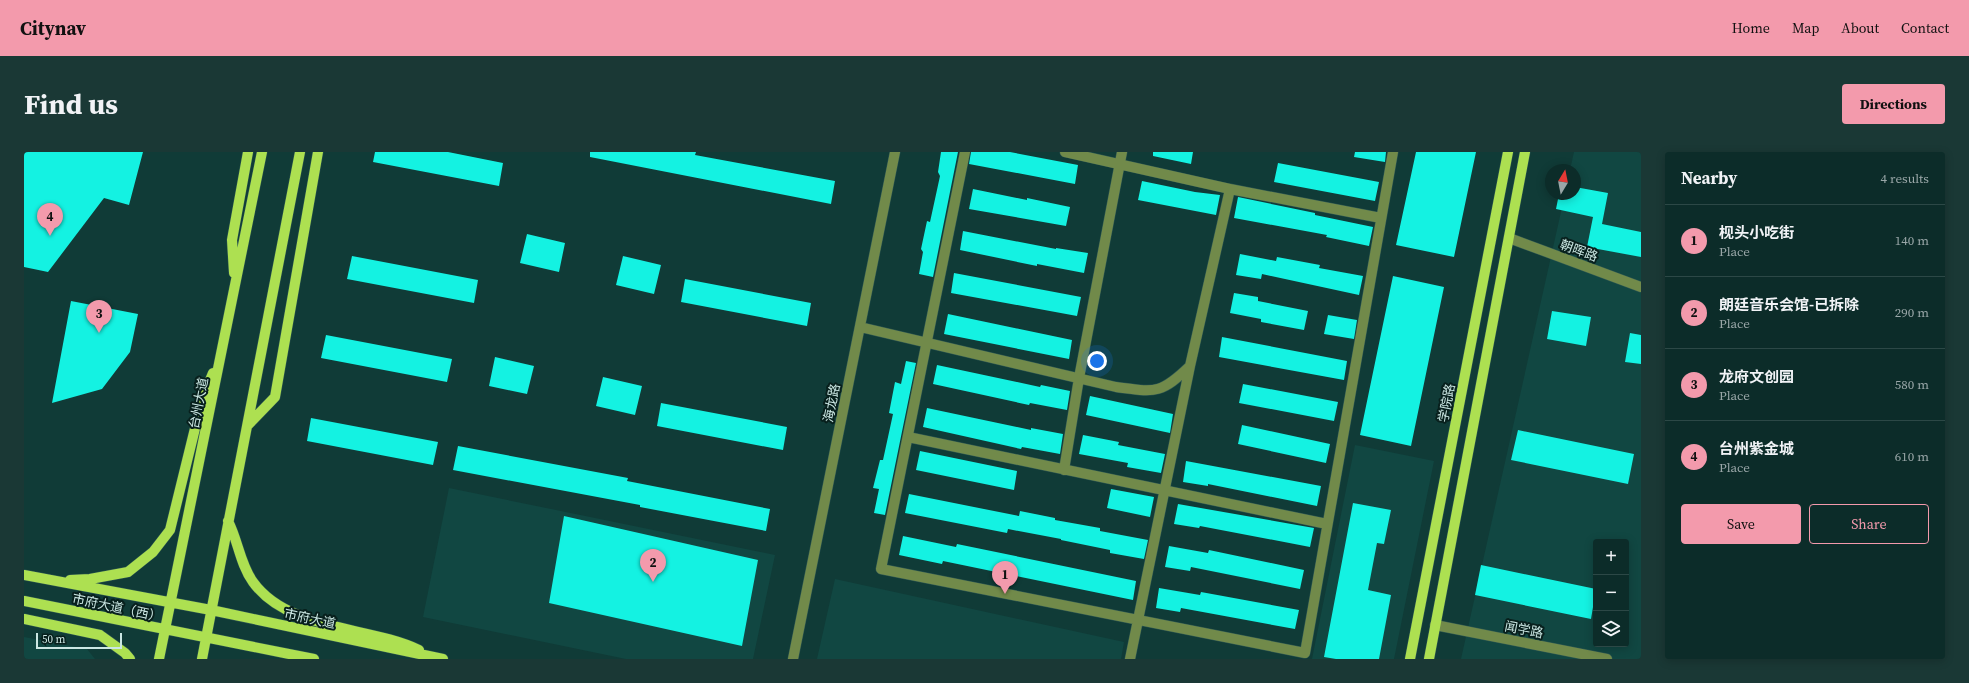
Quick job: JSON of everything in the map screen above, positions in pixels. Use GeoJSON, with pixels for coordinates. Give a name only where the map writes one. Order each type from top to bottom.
{"type":"FeatureCollection","features":[{"type":"Feature","properties":{"kind":"main road"},"geometry":{"type":"LineString","coordinates":[[234,289],[232,240],[248,152]]}},
{"type":"Feature","properties":{"kind":"main road","name":"台州大道"},"geometry":{"type":"LineString","coordinates":[[159,659],[172,603],[262,152]]}},
{"type":"Feature","properties":{"kind":"main road"},"geometry":{"type":"LineString","coordinates":[[202,659],[300,152]]}},
{"type":"Feature","properties":{"kind":"main road"},"geometry":{"type":"LineString","coordinates":[[247,426],[275,397],[318,152]]}},
{"type":"Feature","properties":{"kind":"main road","name":"学院路"},"geometry":{"type":"LineString","coordinates":[[1410,659],[1508,152]]}},
{"type":"Feature","properties":{"kind":"main road"},"geometry":{"type":"LineString","coordinates":[[1428,659],[1525,152]]}},
{"type":"Feature","properties":{"kind":"main road"},"geometry":{"type":"LineString","coordinates":[[45,579],[90,580],[128,572],[153,552],[170,530],[202,400],[222,352]]}},
{"type":"Feature","properties":{"kind":"main road"},"geometry":{"type":"LineString","coordinates":[[228,521],[241,558],[254,582],[267,595],[290,612],[332,625],[408,645],[439,658]]}},
{"type":"Feature","properties":{"kind":"main road","name":"市府大道（西）"},"geometry":{"type":"LineString","coordinates":[[24,575],[172,603]]}},
{"type":"Feature","properties":{"kind":"main road","name":"市府大道（西）"},"geometry":{"type":"LineString","coordinates":[[24,601],[206,638]]}},
{"type":"Feature","properties":{"kind":"main road","name":"市府大道"},"geometry":{"type":"LineString","coordinates":[[172,603],[439,658]]}},
{"type":"Feature","properties":{"kind":"main road"},"geometry":{"type":"LineString","coordinates":[[24,619],[100,635],[125,653],[130,659]]}},
{"type":"Feature","properties":{"kind":"main road"},"geometry":{"type":"LineString","coordinates":[[206,638],[314,659]]}},
{"type":"Feature","properties":{"kind":"main road"},"geometry":{"type":"LineString","coordinates":[[306,659],[314,659]]}},
{"type":"Feature","properties":{"kind":"street","name":"海龙路"},"geometry":{"type":"LineString","coordinates":[[793,659],[895,152]]}},
{"type":"Feature","properties":{"kind":"street"},"geometry":{"type":"LineString","coordinates":[[965,152],[881,569],[1305,653],[1393,152]]}},
{"type":"Feature","properties":{"kind":"street"},"geometry":{"type":"LineString","coordinates":[[1065,152],[1230,189],[1381,218]]}},
{"type":"Feature","properties":{"kind":"street"},"geometry":{"type":"LineString","coordinates":[[1064,470],[1079,378],[1122,152]]}},
{"type":"Feature","properties":{"kind":"street"},"geometry":{"type":"LineString","coordinates":[[1130,659],[1190,366],[1230,189]]}},
{"type":"Feature","properties":{"kind":"street","name":"朝晖路"},"geometry":{"type":"LineString","coordinates":[[1509,238],[1641,287]]}},
{"type":"Feature","properties":{"kind":"street"},"geometry":{"type":"LineString","coordinates":[[860,327],[1116,387],[1152,392],[1173,382],[1190,366]]}},
{"type":"Feature","properties":{"kind":"street"},"geometry":{"type":"LineString","coordinates":[[908,437],[1327,524]]}},
{"type":"Feature","properties":{"kind":"street","name":"闻学路"},"geometry":{"type":"LineString","coordinates":[[1435,625],[1607,659]]}},
{"type":"Feature","properties":{"kind":"shaded area"},"geometry":{"type":"Polygon","coordinates":[[[1574,152],[1641,152],[1641,659],[1461,659],[1564,200],[1581,200],[1581,164],[1571,164],[1574,152]]]}},
{"type":"Feature","properties":{"kind":"shaded area"},"geometry":{"type":"Polygon","coordinates":[[[1355,445],[1434,461],[1394,659],[1312,659],[1355,445]]]}},
{"type":"Feature","properties":{"kind":"shaded area"},"geometry":{"type":"Polygon","coordinates":[[[449,488],[775,555],[753,659],[626,659],[423,617],[449,488]]]}},
{"type":"Feature","properties":{"kind":"shaded area"},"geometry":{"type":"Polygon","coordinates":[[[835,579],[1124,642],[1121,659],[817,659],[835,579]]]}},
{"type":"Feature","properties":{"kind":"shaded area"},"geometry":{"type":"Polygon","coordinates":[[[24,637],[87,649],[95,659],[24,659],[24,637]]]}},
{"type":"Feature","properties":{"kind":"building"},"geometry":{"type":"Polygon","coordinates":[[[24,152],[143,152],[129,205],[104,198],[48,272],[24,267],[24,152]]]}},
{"type":"Feature","properties":{"kind":"building"},"geometry":{"type":"Polygon","coordinates":[[[375,152],[448,152],[503,163],[499,186],[373,162],[375,152]]]}},
{"type":"Feature","properties":{"kind":"building"},"geometry":{"type":"Polygon","coordinates":[[[590,152],[696,152],[695,155],[835,181],[831,204],[590,157],[590,152]]]}},
{"type":"Feature","properties":{"kind":"building"},"geometry":{"type":"Polygon","coordinates":[[[941,152],[958,152],[933,277],[919,274],[923,252],[921,249],[927,221],[930,222],[940,176],[938,172],[941,152]]]}},
{"type":"Feature","properties":{"kind":"building"},"geometry":{"type":"Polygon","coordinates":[[[971,152],[1010,152],[1078,165],[1075,184],[969,164],[971,152]]]}},
{"type":"Feature","properties":{"kind":"building"},"geometry":{"type":"Polygon","coordinates":[[[1153,152],[1193,152],[1191,164],[1153,156],[1153,152]]]}},
{"type":"Feature","properties":{"kind":"building"},"geometry":{"type":"Polygon","coordinates":[[[1355,152],[1386,152],[1385,162],[1354,157],[1355,152]]]}},
{"type":"Feature","properties":{"kind":"building"},"geometry":{"type":"Polygon","coordinates":[[[1416,152],[1476,152],[1454,257],[1396,245],[1416,152]]]}},
{"type":"Feature","properties":{"kind":"building"},"geometry":{"type":"Polygon","coordinates":[[[1278,163],[1379,182],[1375,201],[1274,182],[1278,163]]]}},
{"type":"Feature","properties":{"kind":"building"},"geometry":{"type":"Polygon","coordinates":[[[1142,181],[1195,192],[1220,195],[1216,215],[1138,200],[1142,181]]]}},
{"type":"Feature","properties":{"kind":"building"},"geometry":{"type":"Polygon","coordinates":[[[1581,188],[1608,193],[1602,224],[1641,232],[1641,257],[1587,247],[1593,217],[1556,209],[1558,200],[1581,200],[1581,188]]]}},
{"type":"Feature","properties":{"kind":"building"},"geometry":{"type":"Polygon","coordinates":[[[973,189],[1070,207],[1066,226],[969,209],[973,189]]]}},
{"type":"Feature","properties":{"kind":"building"},"geometry":{"type":"Polygon","coordinates":[[[1238,197],[1373,227],[1369,246],[1326,237],[1327,235],[1234,218],[1238,197]]]}},
{"type":"Feature","properties":{"kind":"building"},"geometry":{"type":"Polygon","coordinates":[[[963,231],[1056,249],[1088,253],[1084,273],[1037,264],[1037,266],[960,250],[963,231]]]}},
{"type":"Feature","properties":{"kind":"building"},"geometry":{"type":"Polygon","coordinates":[[[527,234],[565,243],[559,272],[520,263],[527,234]]]}},
{"type":"Feature","properties":{"kind":"building"},"geometry":{"type":"Polygon","coordinates":[[[1240,254],[1276,261],[1277,257],[1320,265],[1319,268],[1363,276],[1359,295],[1262,274],[1261,279],[1236,275],[1240,254]]]}},
{"type":"Feature","properties":{"kind":"building"},"geometry":{"type":"Polygon","coordinates":[[[352,256],[478,280],[474,303],[347,279],[352,256]]]}},
{"type":"Feature","properties":{"kind":"building"},"geometry":{"type":"Polygon","coordinates":[[[623,256],[661,265],[654,294],[616,285],[623,256]]]}},
{"type":"Feature","properties":{"kind":"building"},"geometry":{"type":"Polygon","coordinates":[[[954,273],[1081,297],[1077,316],[951,293],[954,273]]]}},
{"type":"Feature","properties":{"kind":"building"},"geometry":{"type":"Polygon","coordinates":[[[1393,276],[1444,287],[1411,446],[1360,435],[1393,276]]]}},
{"type":"Feature","properties":{"kind":"building"},"geometry":{"type":"Polygon","coordinates":[[[685,279],[811,303],[807,326],[681,302],[685,279]]]}},
{"type":"Feature","properties":{"kind":"building"},"geometry":{"type":"Polygon","coordinates":[[[1234,293],[1258,297],[1258,301],[1308,311],[1304,330],[1261,322],[1261,319],[1230,313],[1234,293]]]}},
{"type":"Feature","properties":{"kind":"building"},"geometry":{"type":"Polygon","coordinates":[[[71,301],[138,314],[130,352],[102,389],[52,403],[71,301]]]}},
{"type":"Feature","properties":{"kind":"building"},"geometry":{"type":"Polygon","coordinates":[[[1552,311],[1591,317],[1586,346],[1547,339],[1552,311]]]}},
{"type":"Feature","properties":{"kind":"building"},"geometry":{"type":"Polygon","coordinates":[[[948,314],[1072,340],[1069,359],[944,334],[948,314]]]}},
{"type":"Feature","properties":{"kind":"building"},"geometry":{"type":"Polygon","coordinates":[[[1328,315],[1357,320],[1354,339],[1324,334],[1328,315]]]}},
{"type":"Feature","properties":{"kind":"building"},"geometry":{"type":"Polygon","coordinates":[[[1630,333],[1641,335],[1641,364],[1625,362],[1630,333]]]}},
{"type":"Feature","properties":{"kind":"building"},"geometry":{"type":"Polygon","coordinates":[[[326,335],[452,359],[447,382],[321,358],[326,335]]]}},
{"type":"Feature","properties":{"kind":"building"},"geometry":{"type":"Polygon","coordinates":[[[1222,337],[1347,361],[1344,380],[1219,357],[1222,337]]]}},
{"type":"Feature","properties":{"kind":"building"},"geometry":{"type":"Polygon","coordinates":[[[495,357],[534,366],[527,394],[489,386],[495,357]]]}},
{"type":"Feature","properties":{"kind":"building"},"geometry":{"type":"Polygon","coordinates":[[[906,361],[916,363],[885,515],[874,513],[879,489],[873,488],[880,460],[883,460],[893,414],[889,413],[895,382],[901,384],[906,361]]]}},
{"type":"Feature","properties":{"kind":"building"},"geometry":{"type":"Polygon","coordinates":[[[937,365],[1040,387],[1041,385],[1070,391],[1067,410],[1030,403],[1029,405],[933,384],[937,365]]]}},
{"type":"Feature","properties":{"kind":"building"},"geometry":{"type":"Polygon","coordinates":[[[603,377],[642,386],[635,415],[596,406],[603,377]]]}},
{"type":"Feature","properties":{"kind":"building"},"geometry":{"type":"Polygon","coordinates":[[[1243,384],[1338,402],[1334,421],[1239,403],[1243,384]]]}},
{"type":"Feature","properties":{"kind":"building"},"geometry":{"type":"Polygon","coordinates":[[[1090,396],[1173,414],[1170,433],[1086,415],[1090,396]]]}},
{"type":"Feature","properties":{"kind":"building"},"geometry":{"type":"Polygon","coordinates":[[[661,403],[787,427],[783,450],[657,426],[661,403]]]}},
{"type":"Feature","properties":{"kind":"building"},"geometry":{"type":"Polygon","coordinates":[[[927,408],[1031,430],[1031,428],[1063,434],[1060,454],[1022,447],[1021,449],[923,427],[927,408]]]}},
{"type":"Feature","properties":{"kind":"building"},"geometry":{"type":"Polygon","coordinates":[[[311,418],[438,442],[433,465],[307,441],[311,418]]]}},
{"type":"Feature","properties":{"kind":"building"},"geometry":{"type":"Polygon","coordinates":[[[1242,425],[1330,444],[1326,463],[1238,444],[1242,425]]]}},
{"type":"Feature","properties":{"kind":"building"},"geometry":{"type":"Polygon","coordinates":[[[1518,430],[1634,454],[1628,484],[1511,460],[1518,430]]]}},
{"type":"Feature","properties":{"kind":"building"},"geometry":{"type":"Polygon","coordinates":[[[1083,435],[1119,442],[1118,445],[1165,454],[1161,473],[1127,467],[1128,463],[1079,454],[1083,435]]]}},
{"type":"Feature","properties":{"kind":"building"},"geometry":{"type":"Polygon","coordinates":[[[458,446],[628,478],[627,481],[770,509],[766,531],[640,507],[640,505],[453,470],[458,446]]]}},
{"type":"Feature","properties":{"kind":"building"},"geometry":{"type":"Polygon","coordinates":[[[920,451],[1017,471],[1014,490],[916,470],[920,451]]]}},
{"type":"Feature","properties":{"kind":"building"},"geometry":{"type":"Polygon","coordinates":[[[1186,461],[1321,486],[1317,506],[1208,484],[1208,486],[1183,482],[1186,461]]]}},
{"type":"Feature","properties":{"kind":"building"},"geometry":{"type":"Polygon","coordinates":[[[1111,489],[1154,497],[1150,517],[1107,508],[1111,489]]]}},
{"type":"Feature","properties":{"kind":"building"},"geometry":{"type":"Polygon","coordinates":[[[909,494],[1019,516],[1020,511],[1055,518],[1055,520],[1100,528],[1100,531],[1148,540],[1144,559],[1110,553],[1110,550],[1061,539],[1008,529],[1007,533],[905,513],[909,494]]]}},
{"type":"Feature","properties":{"kind":"building"},"geometry":{"type":"Polygon","coordinates":[[[1353,503],[1391,510],[1384,544],[1377,543],[1368,590],[1391,595],[1379,659],[1336,659],[1324,657],[1353,503]]]}},
{"type":"Feature","properties":{"kind":"building"},"geometry":{"type":"Polygon","coordinates":[[[1178,504],[1314,528],[1310,547],[1200,526],[1199,528],[1174,524],[1178,504]]]}},
{"type":"Feature","properties":{"kind":"building"},"geometry":{"type":"Polygon","coordinates":[[[564,516],[758,560],[742,646],[549,603],[564,516]]]}},
{"type":"Feature","properties":{"kind":"building"},"geometry":{"type":"Polygon","coordinates":[[[903,536],[956,547],[957,544],[1136,581],[1133,600],[943,561],[942,564],[899,555],[903,536]]]}},
{"type":"Feature","properties":{"kind":"building"},"geometry":{"type":"Polygon","coordinates":[[[1169,546],[1208,553],[1209,550],[1304,570],[1300,589],[1191,567],[1190,571],[1165,567],[1169,546]]]}},
{"type":"Feature","properties":{"kind":"building"},"geometry":{"type":"Polygon","coordinates":[[[1481,565],[1593,588],[1593,607],[1591,619],[1475,595],[1481,565]]]}},
{"type":"Feature","properties":{"kind":"building"},"geometry":{"type":"Polygon","coordinates":[[[1159,588],[1200,595],[1201,592],[1299,610],[1295,629],[1181,608],[1180,612],[1156,608],[1159,588]]]}},
{"type":"Feature","properties":{"kind":"place","name":"台州紫金城"},"geometry":{"type":"Point","coordinates":[50,236]}},
{"type":"Feature","properties":{"kind":"place","name":"龙府文创园"},"geometry":{"type":"Point","coordinates":[99,333]}},
{"type":"Feature","properties":{"kind":"place","name":"朗廷音乐会馆-已拆除"},"geometry":{"type":"Point","coordinates":[653,582]}},
{"type":"Feature","properties":{"kind":"place","name":"枧头小吃街"},"geometry":{"type":"Point","coordinates":[1005,594]}}]}
